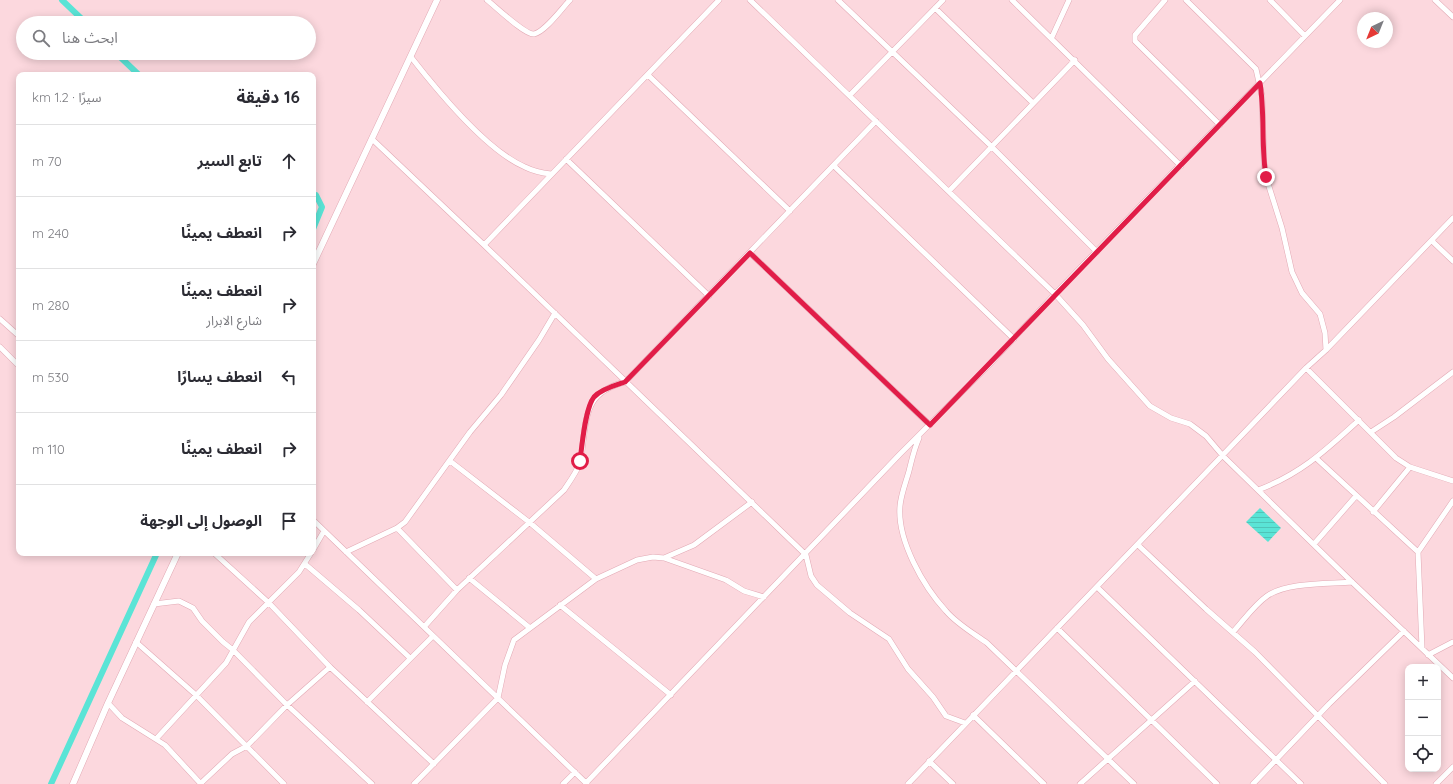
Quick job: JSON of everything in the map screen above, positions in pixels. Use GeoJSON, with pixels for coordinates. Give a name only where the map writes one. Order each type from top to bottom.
{"type":"FeatureCollection","features":[{"type":"Feature","properties":{"kind":"street"},"geometry":{"type":"LineString","coordinates":[[316,258],[437,0]]}},
{"type":"Feature","properties":{"kind":"street"},"geometry":{"type":"LineString","coordinates":[[487,0],[529,34],[534,34],[552,20],[570,0]]}},
{"type":"Feature","properties":{"kind":"street"},"geometry":{"type":"LineString","coordinates":[[484,245],[719,0]]}},
{"type":"Feature","properties":{"kind":"street"},"geometry":{"type":"LineString","coordinates":[[838,0],[991,146],[1097,252]]}},
{"type":"Feature","properties":{"kind":"street"},"geometry":{"type":"LineString","coordinates":[[850,95],[943,0]]}},
{"type":"Feature","properties":{"kind":"street"},"geometry":{"type":"LineString","coordinates":[[1012,0],[1075,60],[1181,166]]}},
{"type":"Feature","properties":{"kind":"street"},"geometry":{"type":"LineString","coordinates":[[1052,38],[1069,0]]}},
{"type":"Feature","properties":{"kind":"street"},"geometry":{"type":"LineString","coordinates":[[1165,0],[1135,35],[1135,41],[1220,125]]}},
{"type":"Feature","properties":{"kind":"street"},"geometry":{"type":"LineString","coordinates":[[1186,0],[1252,63],[1256,69],[1260,83],[1263,111],[1264,162],[1266,177],[1282,228],[1292,272],[1302,293],[1320,314],[1326,333],[1326,350]]}},
{"type":"Feature","properties":{"kind":"street"},"geometry":{"type":"LineString","coordinates":[[1270,0],[1305,36]]}},
{"type":"Feature","properties":{"kind":"street"},"geometry":{"type":"LineString","coordinates":[[316,523],[587,784],[764,597],[1014,339],[1055,294],[1181,166],[1340,0]]}},
{"type":"Feature","properties":{"kind":"street"},"geometry":{"type":"LineString","coordinates":[[1435,0],[1453,17]]}},
{"type":"Feature","properties":{"kind":"street"},"geometry":{"type":"LineString","coordinates":[[753,1],[1055,294],[1082,325],[1108,359],[1150,406],[1170,418],[1190,424],[1206,436],[1223,456],[1453,678]]}},
{"type":"Feature","properties":{"kind":"street"},"geometry":{"type":"LineString","coordinates":[[935,8],[1033,103]]}},
{"type":"Feature","properties":{"kind":"street"},"geometry":{"type":"LineString","coordinates":[[411,57],[436,88],[505,155],[524,167],[551,174]]}},
{"type":"Feature","properties":{"kind":"street"},"geometry":{"type":"LineString","coordinates":[[949,191],[1075,60]]}},
{"type":"Feature","properties":{"kind":"street"},"geometry":{"type":"LineString","coordinates":[[648,75],[790,211]]}},
{"type":"Feature","properties":{"kind":"street"},"geometry":{"type":"LineString","coordinates":[[424,628],[469,578],[564,490],[575,474],[580,461],[587,418],[594,397],[610,387],[625,382],[876,122]]}},
{"type":"Feature","properties":{"kind":"street"},"geometry":{"type":"LineString","coordinates":[[372,139],[806,555],[811,576],[817,585],[850,613],[889,638],[908,669],[933,697],[946,716],[965,723]]}},
{"type":"Feature","properties":{"kind":"street"},"geometry":{"type":"LineString","coordinates":[[566,159],[708,296]]}},
{"type":"Feature","properties":{"kind":"street"},"geometry":{"type":"LineString","coordinates":[[834,166],[1014,339]]}},
{"type":"Feature","properties":{"kind":"street"},"geometry":{"type":"LineString","coordinates":[[908,784],[1306,368],[1326,350],[1453,218]]}},
{"type":"Feature","properties":{"kind":"street"},"geometry":{"type":"LineString","coordinates":[[1432,241],[1453,261]]}},
{"type":"Feature","properties":{"kind":"street"},"geometry":{"type":"LineString","coordinates":[[750,253],[930,425]]}},
{"type":"Feature","properties":{"kind":"street"},"geometry":{"type":"LineString","coordinates":[[346,552],[397,528],[406,522],[470,432],[501,395],[539,340],[555,313]]}},
{"type":"Feature","properties":{"kind":"street"},"geometry":{"type":"LineString","coordinates":[[0,319],[16,333]]}},
{"type":"Feature","properties":{"kind":"street"},"geometry":{"type":"LineString","coordinates":[[0,347],[16,363]]}},
{"type":"Feature","properties":{"kind":"street"},"geometry":{"type":"LineString","coordinates":[[1306,368],[1396,458],[1410,467],[1453,482]]}},
{"type":"Feature","properties":{"kind":"street"},"geometry":{"type":"LineString","coordinates":[[1371,432],[1394,417],[1453,372]]}},
{"type":"Feature","properties":{"kind":"street"},"geometry":{"type":"LineString","coordinates":[[1258,490],[1278,482],[1316,459],[1358,420]]}},
{"type":"Feature","properties":{"kind":"street"},"geometry":{"type":"LineString","coordinates":[[920,436],[912,452],[900,506],[901,528],[908,551],[923,579],[945,611],[987,643],[1134,784]]}},
{"type":"Feature","properties":{"kind":"street"},"geometry":{"type":"LineString","coordinates":[[1316,459],[1418,552]]}},
{"type":"Feature","properties":{"kind":"street"},"geometry":{"type":"LineString","coordinates":[[450,461],[529,522],[596,579]]}},
{"type":"Feature","properties":{"kind":"street"},"geometry":{"type":"LineString","coordinates":[[1373,512],[1410,467]]}},
{"type":"Feature","properties":{"kind":"street"},"geometry":{"type":"LineString","coordinates":[[1314,544],[1356,496]]}},
{"type":"Feature","properties":{"kind":"street"},"geometry":{"type":"LineString","coordinates":[[1422,648],[1418,552],[1453,501]]}},
{"type":"Feature","properties":{"kind":"street"},"geometry":{"type":"LineString","coordinates":[[664,558],[694,545],[752,502]]}},
{"type":"Feature","properties":{"kind":"street"},"geometry":{"type":"LineString","coordinates":[[1448,508],[1453,513]]}},
{"type":"Feature","properties":{"kind":"street"},"geometry":{"type":"LineString","coordinates":[[397,528],[457,590]]}},
{"type":"Feature","properties":{"kind":"street"},"geometry":{"type":"LineString","coordinates":[[316,545],[324,531]]}},
{"type":"Feature","properties":{"kind":"street"},"geometry":{"type":"LineString","coordinates":[[1138,545],[1206,609],[1233,632],[1318,715],[1385,784]]}},
{"type":"Feature","properties":{"kind":"street"},"geometry":{"type":"LineString","coordinates":[[73,784],[108,703],[177,556]]}},
{"type":"Feature","properties":{"kind":"street"},"geometry":{"type":"LineString","coordinates":[[217,556],[269,603],[330,667],[434,764]]}},
{"type":"Feature","properties":{"kind":"street"},"geometry":{"type":"LineString","coordinates":[[156,739],[226,663],[249,622],[305,564],[309,556]]}},
{"type":"Feature","properties":{"kind":"street"},"geometry":{"type":"LineString","coordinates":[[414,784],[498,698],[505,665],[514,640],[551,614],[560,605],[596,579],[637,560],[653,557],[664,558],[721,578],[744,591],[764,597]]}},
{"type":"Feature","properties":{"kind":"street"},"geometry":{"type":"LineString","coordinates":[[305,564],[359,610],[410,658]]}},
{"type":"Feature","properties":{"kind":"street"},"geometry":{"type":"LineString","coordinates":[[469,578],[530,628]]}},
{"type":"Feature","properties":{"kind":"street"},"geometry":{"type":"LineString","coordinates":[[1233,632],[1256,604],[1268,595],[1302,585],[1352,582]]}},
{"type":"Feature","properties":{"kind":"street"},"geometry":{"type":"LineString","coordinates":[[1097,587],[1301,784]]}},
{"type":"Feature","properties":{"kind":"street"},"geometry":{"type":"LineString","coordinates":[[154,604],[179,601],[193,608],[223,642],[372,784]]}},
{"type":"Feature","properties":{"kind":"street"},"geometry":{"type":"LineString","coordinates":[[560,605],[671,695]]}},
{"type":"Feature","properties":{"kind":"street"},"geometry":{"type":"LineString","coordinates":[[1057,628],[1217,784]]}},
{"type":"Feature","properties":{"kind":"street"},"geometry":{"type":"LineString","coordinates":[[1253,784],[1318,715],[1404,631]]}},
{"type":"Feature","properties":{"kind":"street"},"geometry":{"type":"LineString","coordinates":[[367,702],[433,636]]}},
{"type":"Feature","properties":{"kind":"street"},"geometry":{"type":"LineString","coordinates":[[136,642],[196,695],[284,784]]}},
{"type":"Feature","properties":{"kind":"street"},"geometry":{"type":"LineString","coordinates":[[1428,654],[1453,642]]}},
{"type":"Feature","properties":{"kind":"street"},"geometry":{"type":"LineString","coordinates":[[108,703],[122,718],[165,745],[200,784],[232,754],[247,746],[288,705],[330,667]]}},
{"type":"Feature","properties":{"kind":"street"},"geometry":{"type":"LineString","coordinates":[[1080,784],[1195,681]]}},
{"type":"Feature","properties":{"kind":"street"},"geometry":{"type":"LineString","coordinates":[[973,715],[1044,784]]}},
{"type":"Feature","properties":{"kind":"street"},"geometry":{"type":"LineString","coordinates":[[929,761],[952,784]]}},
{"type":"Feature","properties":{"kind":"street"},"geometry":{"type":"LineString","coordinates":[[1436,784],[1453,767]]}},
{"type":"Feature","properties":{"kind":"street"},"geometry":{"type":"LineString","coordinates":[[563,784],[575,772]]}},
{"type":"Feature","properties":{"kind":"water"},"geometry":{"type":"Polygon","coordinates":[[[1260,508],[1281,528],[1268,542],[1246,522],[1260,508]]]}},
{"type":"Feature","properties":{"kind":"waterway"},"geometry":{"type":"LineString","coordinates":[[62,0],[79,16]]}},
{"type":"Feature","properties":{"kind":"waterway"},"geometry":{"type":"LineString","coordinates":[[123,60],[136,72]]}},
{"type":"Feature","properties":{"kind":"waterway"},"geometry":{"type":"LineString","coordinates":[[316,195],[322,207],[316,222]]}},
{"type":"Feature","properties":{"kind":"waterway"},"geometry":{"type":"LineString","coordinates":[[51,784],[156,556]]}},
{"type":"Feature","properties":{"kind":"route"},"geometry":{"type":"LineString","coordinates":[[580,461],[583,436],[594,397],[610,387],[625,382],[750,253],[930,425],[1260,83],[1263,111],[1264,162],[1266,177]]}}]}
